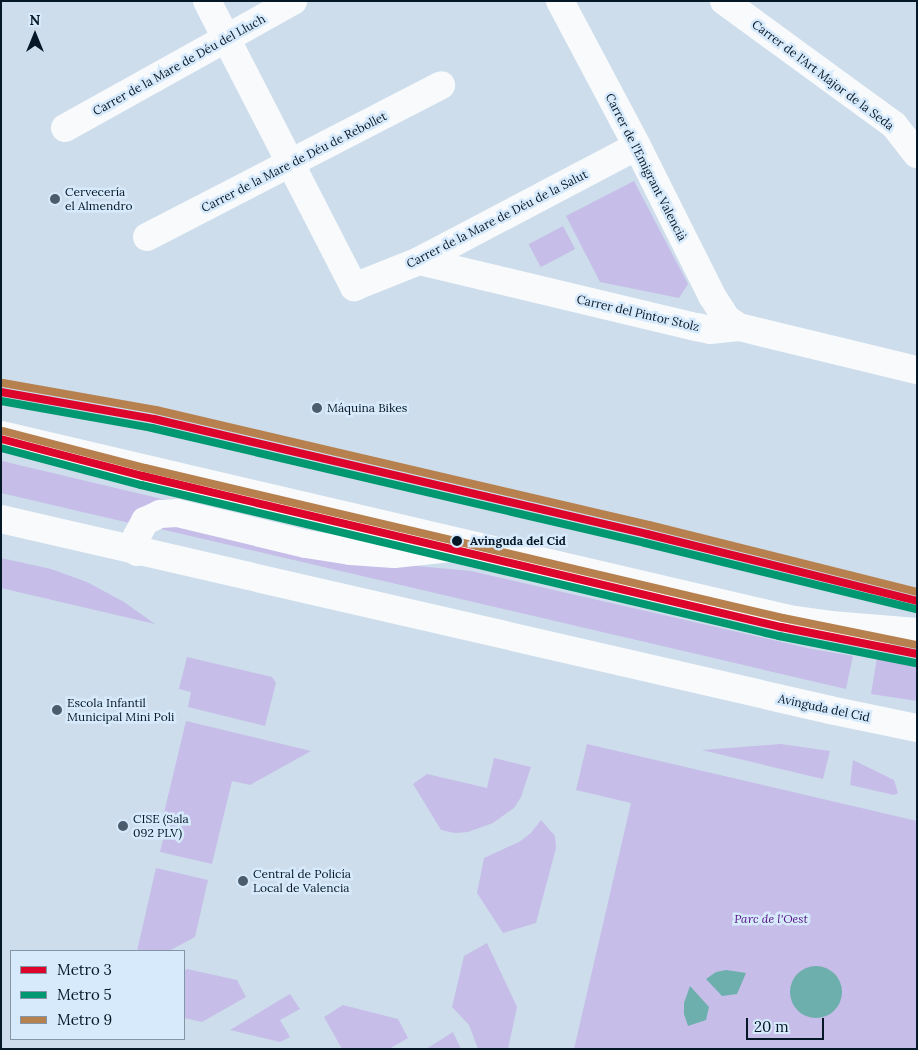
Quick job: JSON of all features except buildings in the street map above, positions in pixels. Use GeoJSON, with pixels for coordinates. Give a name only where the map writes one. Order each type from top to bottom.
{"type":"FeatureCollection","features":[{"type":"Feature","properties":{"kind":"street"},"geometry":{"type":"LineString","coordinates":[[208,1],[292,164]]}},
{"type":"Feature","properties":{"kind":"street","name":"Carrer de la Mare de Déu del Lluch"},"geometry":{"type":"LineString","coordinates":[[65,128],[293,1]]}},
{"type":"Feature","properties":{"kind":"street","name":"Carrer de l'Emigrant Valencià"},"geometry":{"type":"LineString","coordinates":[[560,1],[637,146],[712,296],[727,319],[739,327]]}},
{"type":"Feature","properties":{"kind":"street","name":"Carrer de l'Art Major de la Seda"},"geometry":{"type":"LineString","coordinates":[[724,1],[894,125],[917,154]]}},
{"type":"Feature","properties":{"kind":"street","name":"Carrer de la Mare de Déu de Rebollet"},"geometry":{"type":"LineString","coordinates":[[147,237],[292,164],[441,85]]}},
{"type":"Feature","properties":{"kind":"street","name":"Carrer de la Mare de Déu de la Salut"},"geometry":{"type":"LineString","coordinates":[[292,164],[354,287],[419,261],[637,146]]}},
{"type":"Feature","properties":{"kind":"street","name":"Carrer del Pintor Stolz"},"geometry":{"type":"LineString","coordinates":[[419,261],[697,328],[710,330],[739,327],[917,370]]}},
{"type":"Feature","properties":{"kind":"street"},"geometry":{"type":"LineString","coordinates":[[1,435],[789,619],[830,625],[917,632]]}},
{"type":"Feature","properties":{"kind":"street"},"geometry":{"type":"LineString","coordinates":[[137,552],[137,536],[145,521],[160,514],[177,513],[306,544],[350,551],[394,554],[464,547],[495,549]]}},
{"type":"Feature","properties":{"kind":"street","name":"Avinguda del Cid"},"geometry":{"type":"LineString","coordinates":[[1,519],[137,552],[830,710],[917,728]]}},
{"type":"Feature","properties":{"kind":"street"},"geometry":{"type":"LineString","coordinates":[[873,628],[898,625],[917,617]]}},
{"type":"Feature","properties":{"kind":"green space"},"geometry":{"type":"Polygon","coordinates":[[[634,181],[688,284],[679,298],[600,282],[566,216],[634,181]]]}},
{"type":"Feature","properties":{"kind":"green space"},"geometry":{"type":"Polygon","coordinates":[[[563,226],[575,249],[541,267],[529,244],[563,226]]]}},
{"type":"Feature","properties":{"kind":"green space"},"geometry":{"type":"Polygon","coordinates":[[[2,461],[179,503],[134,524],[1,493],[2,461]]]}},
{"type":"Feature","properties":{"kind":"green space"},"geometry":{"type":"Polygon","coordinates":[[[161,521],[406,565],[471,571],[812,649],[853,656],[846,689],[152,527],[161,521]]]}},
{"type":"Feature","properties":{"kind":"green space"},"geometry":{"type":"Polygon","coordinates":[[[1,558],[51,569],[87,582],[124,602],[155,624],[1,588],[1,558]]]}},
{"type":"Feature","properties":{"kind":"green space"},"geometry":{"type":"Polygon","coordinates":[[[187,657],[272,677],[276,683],[265,726],[188,707],[191,692],[179,689],[187,657]]]}},
{"type":"Feature","properties":{"kind":"green space"},"geometry":{"type":"Polygon","coordinates":[[[877,658],[917,659],[917,701],[871,694],[877,658]]]}},
{"type":"Feature","properties":{"kind":"green space"},"geometry":{"type":"Polygon","coordinates":[[[186,721],[311,751],[250,785],[232,781],[212,864],[160,852],[167,822],[162,821],[186,721]]]}},
{"type":"Feature","properties":{"kind":"green space","name":"Parc de l'Oest"},"geometry":{"type":"Polygon","coordinates":[[[587,744],[917,821],[917,1049],[574,1049],[631,803],[576,790],[587,744]]]}},
{"type":"Feature","properties":{"kind":"green space"},"geometry":{"type":"Polygon","coordinates":[[[781,744],[830,751],[823,779],[702,750],[781,744]]]}},
{"type":"Feature","properties":{"kind":"green space"},"geometry":{"type":"Polygon","coordinates":[[[494,758],[531,767],[521,797],[514,808],[493,823],[468,832],[455,833],[441,830],[413,784],[427,774],[487,788],[494,758]]]}},
{"type":"Feature","properties":{"kind":"green space"},"geometry":{"type":"Polygon","coordinates":[[[853,760],[894,780],[898,793],[894,795],[850,785],[853,760]]]}},
{"type":"Feature","properties":{"kind":"green space"},"geometry":{"type":"Polygon","coordinates":[[[541,820],[555,836],[556,848],[536,923],[503,933],[477,893],[484,858],[519,842],[531,833],[541,820]]]}},
{"type":"Feature","properties":{"kind":"green space"},"geometry":{"type":"Polygon","coordinates":[[[156,868],[208,880],[195,937],[171,950],[137,950],[156,868]]]}},
{"type":"Feature","properties":{"kind":"green space"},"geometry":{"type":"Polygon","coordinates":[[[487,943],[517,1007],[508,1049],[478,1049],[469,1025],[452,1007],[464,956],[487,943]]]}},
{"type":"Feature","properties":{"kind":"green space"},"geometry":{"type":"Polygon","coordinates":[[[187,969],[237,980],[246,997],[202,1022],[185,1018],[185,970],[187,969]]]}},
{"type":"Feature","properties":{"kind":"green space"},"geometry":{"type":"Polygon","coordinates":[[[290,994],[300,1009],[280,1020],[290,1037],[280,1042],[230,1030],[290,994]]]}},
{"type":"Feature","properties":{"kind":"green space"},"geometry":{"type":"Polygon","coordinates":[[[343,1005],[398,1019],[408,1038],[389,1049],[342,1049],[324,1017],[343,1005]]]}},
{"type":"Feature","properties":{"kind":"green space"},"geometry":{"type":"Polygon","coordinates":[[[453,1032],[461,1049],[426,1049],[453,1032]]]}},
{"type":"Feature","properties":{"kind":"shaded area"},"geometry":{"type":"Polygon","coordinates":[[[816,966],[826,968],[834,974],[840,982],[842,992],[840,1002],[834,1010],[826,1016],[816,1018],[806,1016],[798,1010],[792,1002],[790,992],[792,982],[798,974],[806,968],[816,966]]]}},
{"type":"Feature","properties":{"kind":"shaded area"},"geometry":{"type":"Polygon","coordinates":[[[726,970],[746,973],[737,994],[722,996],[706,979],[716,972],[726,970]]]}},
{"type":"Feature","properties":{"kind":"shaded area"},"geometry":{"type":"Polygon","coordinates":[[[690,986],[709,1007],[706,1020],[688,1026],[684,1014],[684,1003],[690,986]]]}},
{"type":"Feature","properties":{"kind":"metro line","name":"9"},"geometry":{"type":"LineString","coordinates":[[3,383],[156,410],[649,525],[917,592]]}},
{"type":"Feature","properties":{"kind":"metro line","name":"3"},"geometry":{"type":"LineString","coordinates":[[1,392],[154,419],[647,534],[917,601]]}},
{"type":"Feature","properties":{"kind":"metro line","name":"5"},"geometry":{"type":"LineString","coordinates":[[1,401],[152,428],[645,543],[915,609]]}},
{"type":"Feature","properties":{"kind":"metro line","name":"9"},"geometry":{"type":"LineString","coordinates":[[3,431],[145,468],[783,618],[917,645]]}},
{"type":"Feature","properties":{"kind":"metro line","name":"3"},"geometry":{"type":"LineString","coordinates":[[1,439],[143,476],[781,627],[917,654]]}},
{"type":"Feature","properties":{"kind":"metro line","name":"5"},"geometry":{"type":"LineString","coordinates":[[1,448],[141,485],[779,636],[915,663]]}},
{"type":"Feature","properties":{"kind":"place","name":"Cervecería el Almendro"},"geometry":{"type":"Point","coordinates":[55,199]}},
{"type":"Feature","properties":{"kind":"place","name":"Máquina Bikes"},"geometry":{"type":"Point","coordinates":[317,408]}},
{"type":"Feature","properties":{"kind":"place","name":"Avinguda del Cid"},"geometry":{"type":"Point","coordinates":[457,541]}},
{"type":"Feature","properties":{"kind":"place","name":"Escola Infantil Municipal Mini Poli"},"geometry":{"type":"Point","coordinates":[57,710]}},
{"type":"Feature","properties":{"kind":"place","name":"CISE (Sala 092 PLV)"},"geometry":{"type":"Point","coordinates":[123,826]}},
{"type":"Feature","properties":{"kind":"place","name":"Central de Policía Local de Valencia"},"geometry":{"type":"Point","coordinates":[243,881]}}]}
